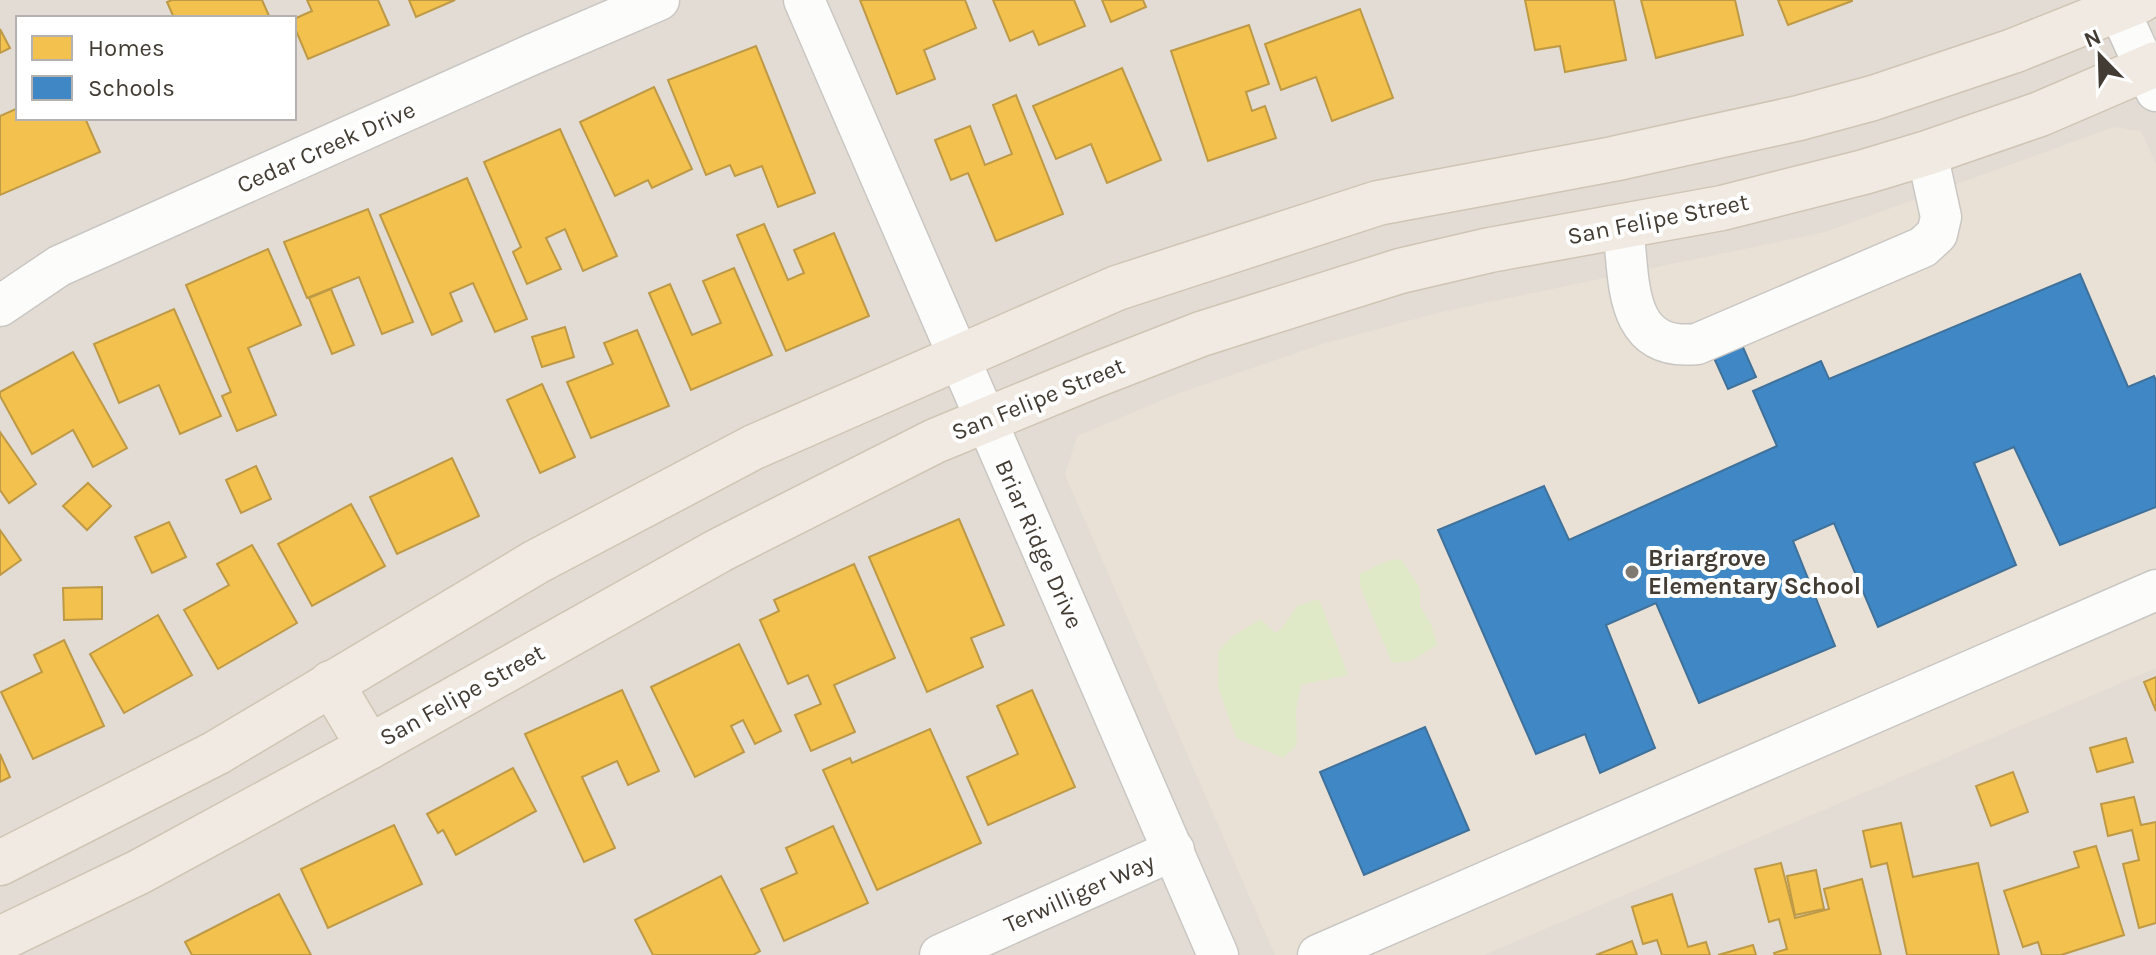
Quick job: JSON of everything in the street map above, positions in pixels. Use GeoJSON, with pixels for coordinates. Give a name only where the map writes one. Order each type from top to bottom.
{"type":"FeatureCollection","features":[{"type":"Feature","properties":{"kind":"main road"},"geometry":{"type":"LineString","coordinates":[[0,863],[216,753],[536,562],[754,447],[1117,288],[1378,203],[1613,159],[1784,122],[1873,98],[1943,76],[2130,5]]}},
{"type":"Feature","properties":{"kind":"main road","name":"San Felipe Street"},"geometry":{"type":"LineString","coordinates":[[0,939],[139,872],[720,550],[935,441],[985,420],[1201,334],[1400,271],[1490,250],[1722,208],[1792,192],[1927,153],[2153,75]]}},
{"type":"Feature","properties":{"kind":"main road"},"geometry":{"type":"LineString","coordinates":[[1613,159],[1623,226]]}},
{"type":"Feature","properties":{"kind":"main road"},"geometry":{"type":"LineString","coordinates":[[331,683],[369,747]]}},
{"type":"Feature","properties":{"kind":"street","name":"Cedar Creek Drive"},"geometry":{"type":"LineString","coordinates":[[0,306],[59,266],[659,0]]}},
{"type":"Feature","properties":{"kind":"street","name":"Briar Ridge Drive"},"geometry":{"type":"LineString","coordinates":[[804,0],[1218,955]]}},
{"type":"Feature","properties":{"kind":"street"},"geometry":{"type":"LineString","coordinates":[[2130,5],[2153,75]]}},
{"type":"Feature","properties":{"kind":"street"},"geometry":{"type":"LineString","coordinates":[[1623,226],[1634,306],[1646,331],[1659,340],[1678,346],[1697,344],[1923,247],[1937,234],[1941,217],[1927,153]]}},
{"type":"Feature","properties":{"kind":"street"},"geometry":{"type":"LineString","coordinates":[[1318,955],[2156,590]]}},
{"type":"Feature","properties":{"kind":"street","name":"Terwilliger Way"},"geometry":{"type":"LineString","coordinates":[[940,955],[1174,850]]}},
{"type":"Feature","properties":{"kind":"shaded area"},"geometry":{"type":"Polygon","coordinates":[[[0,0],[2156,0],[2156,955],[0,955],[0,0]]]}},
{"type":"Feature","properties":{"kind":"shaded area","name":"Briargrove Elementary School"},"geometry":{"type":"Polygon","coordinates":[[[2114,127],[2141,131],[2156,164],[2156,668],[1484,955],[1275,955],[1065,475],[1077,436],[1179,393],[1326,343],[1441,312],[1825,232],[2114,127]]]}},
{"type":"Feature","properties":{"kind":"green space"},"geometry":{"type":"Polygon","coordinates":[[[1401,559],[1420,588],[1420,606],[1431,624],[1437,645],[1411,661],[1392,663],[1361,589],[1359,574],[1387,561],[1401,559]]]}},
{"type":"Feature","properties":{"kind":"green space"},"geometry":{"type":"Polygon","coordinates":[[[1319,599],[1348,675],[1301,685],[1296,710],[1297,745],[1283,758],[1236,738],[1218,687],[1218,652],[1233,636],[1261,619],[1275,633],[1297,606],[1319,599]]]}},
{"type":"Feature","properties":{"kind":"building: Homes"},"geometry":{"type":"Polygon","coordinates":[[[262,0],[269,16],[173,16],[167,2],[262,0]]]}},
{"type":"Feature","properties":{"kind":"building: Homes"},"geometry":{"type":"Polygon","coordinates":[[[307,0],[378,0],[389,25],[308,59],[296,31],[296,18],[312,11],[307,0]]]}},
{"type":"Feature","properties":{"kind":"building: Homes"},"geometry":{"type":"Polygon","coordinates":[[[409,0],[455,0],[416,17],[409,0]]]}},
{"type":"Feature","properties":{"kind":"building: Homes"},"geometry":{"type":"Polygon","coordinates":[[[860,0],[965,0],[976,28],[924,50],[935,79],[897,94],[860,0]]]}},
{"type":"Feature","properties":{"kind":"building: Homes"},"geometry":{"type":"Polygon","coordinates":[[[993,0],[1074,0],[1085,26],[1039,45],[1033,31],[1010,41],[993,0]]]}},
{"type":"Feature","properties":{"kind":"building: Homes"},"geometry":{"type":"Polygon","coordinates":[[[1102,0],[1143,0],[1146,7],[1111,22],[1102,0]]]}},
{"type":"Feature","properties":{"kind":"building: Homes"},"geometry":{"type":"Polygon","coordinates":[[[1525,0],[1614,0],[1626,60],[1565,72],[1560,46],[1535,50],[1525,0]]]}},
{"type":"Feature","properties":{"kind":"building: Homes"},"geometry":{"type":"Polygon","coordinates":[[[1641,0],[1735,0],[1743,35],[1656,58],[1641,0]]]}},
{"type":"Feature","properties":{"kind":"building: Homes"},"geometry":{"type":"Polygon","coordinates":[[[1778,0],[1852,0],[1852,1],[1788,25],[1778,0]]]}},
{"type":"Feature","properties":{"kind":"building: Homes"},"geometry":{"type":"Polygon","coordinates":[[[1360,9],[1393,98],[1332,121],[1316,77],[1281,90],[1265,44],[1360,9]]]}},
{"type":"Feature","properties":{"kind":"building: Homes"},"geometry":{"type":"Polygon","coordinates":[[[1249,25],[1269,84],[1246,92],[1252,111],[1265,106],[1276,138],[1208,161],[1171,51],[1249,25]]]}},
{"type":"Feature","properties":{"kind":"building: Homes"},"geometry":{"type":"Polygon","coordinates":[[[0,29],[10,48],[0,53],[0,29]]]}},
{"type":"Feature","properties":{"kind":"building: Homes"},"geometry":{"type":"Polygon","coordinates":[[[756,46],[815,193],[778,207],[762,166],[735,176],[730,165],[706,175],[668,80],[756,46]]]}},
{"type":"Feature","properties":{"kind":"building: Homes"},"geometry":{"type":"Polygon","coordinates":[[[1122,68],[1161,160],[1107,183],[1091,144],[1056,159],[1033,106],[1122,68]]]}},
{"type":"Feature","properties":{"kind":"building: Homes"},"geometry":{"type":"Polygon","coordinates":[[[654,87],[692,169],[652,188],[648,180],[615,196],[580,122],[654,87]]]}},
{"type":"Feature","properties":{"kind":"building: Homes"},"geometry":{"type":"Polygon","coordinates":[[[1016,95],[1063,214],[996,241],[968,173],[951,180],[935,140],[970,126],[985,165],[1012,154],[993,105],[1016,95]]]}},
{"type":"Feature","properties":{"kind":"building: Homes"},"geometry":{"type":"Polygon","coordinates":[[[16,109],[16,120],[86,120],[100,152],[0,195],[0,116],[16,109]]]}},
{"type":"Feature","properties":{"kind":"building: Homes"},"geometry":{"type":"Polygon","coordinates":[[[560,129],[617,256],[583,271],[565,229],[546,238],[561,269],[527,284],[513,252],[521,247],[484,162],[560,129]]]}},
{"type":"Feature","properties":{"kind":"building: Homes"},"geometry":{"type":"Polygon","coordinates":[[[467,178],[527,319],[495,332],[473,283],[450,293],[462,321],[432,335],[380,215],[467,178]]]}},
{"type":"Feature","properties":{"kind":"building: Homes"},"geometry":{"type":"Polygon","coordinates":[[[368,209],[413,322],[382,334],[359,277],[307,298],[284,242],[368,209]]]}},
{"type":"Feature","properties":{"kind":"building: Homes"},"geometry":{"type":"Polygon","coordinates":[[[764,224],[788,280],[804,273],[794,250],[834,233],[869,316],[786,351],[737,235],[764,224]]]}},
{"type":"Feature","properties":{"kind":"building: Homes"},"geometry":{"type":"Polygon","coordinates":[[[268,249],[301,325],[248,348],[276,415],[237,431],[222,396],[231,392],[186,285],[268,249]]]}},
{"type":"Feature","properties":{"kind":"building: Homes"},"geometry":{"type":"Polygon","coordinates":[[[734,268],[772,355],[691,390],[649,293],[670,284],[692,335],[721,323],[703,281],[734,268]]]}},
{"type":"Feature","properties":{"kind":"building: Homes"},"geometry":{"type":"Polygon","coordinates":[[[331,289],[354,345],[332,354],[309,298],[331,289]]]}},
{"type":"Feature","properties":{"kind":"building: Homes"},"geometry":{"type":"Polygon","coordinates":[[[174,309],[221,416],[180,434],[159,385],[119,403],[94,344],[174,309]]]}},
{"type":"Feature","properties":{"kind":"building: Homes"},"geometry":{"type":"Polygon","coordinates":[[[565,327],[574,357],[542,367],[532,337],[565,327]]]}},
{"type":"Feature","properties":{"kind":"building: Homes"},"geometry":{"type":"Polygon","coordinates":[[[637,330],[669,406],[591,438],[567,382],[613,364],[604,343],[637,330]]]}},
{"type":"Feature","properties":{"kind":"building: Homes"},"geometry":{"type":"Polygon","coordinates":[[[73,352],[127,448],[93,467],[73,430],[32,454],[0,396],[0,392],[73,352]]]}},
{"type":"Feature","properties":{"kind":"building: Homes"},"geometry":{"type":"Polygon","coordinates":[[[542,384],[575,457],[540,473],[507,400],[542,384]]]}},
{"type":"Feature","properties":{"kind":"building: Homes"},"geometry":{"type":"Polygon","coordinates":[[[0,432],[36,484],[9,503],[0,490],[0,432]]]}},
{"type":"Feature","properties":{"kind":"building: Homes"},"geometry":{"type":"Polygon","coordinates":[[[452,458],[479,516],[397,554],[370,497],[452,458]]]}},
{"type":"Feature","properties":{"kind":"building: Homes"},"geometry":{"type":"Polygon","coordinates":[[[256,466],[271,499],[241,513],[226,480],[256,466]]]}},
{"type":"Feature","properties":{"kind":"building: Homes"},"geometry":{"type":"Polygon","coordinates":[[[88,483],[111,506],[87,530],[63,506],[88,483]]]}},
{"type":"Feature","properties":{"kind":"building: Homes"},"geometry":{"type":"Polygon","coordinates":[[[351,504],[385,566],[312,606],[278,544],[351,504]]]}},
{"type":"Feature","properties":{"kind":"building: Homes"},"geometry":{"type":"Polygon","coordinates":[[[959,519],[1004,625],[971,638],[983,667],[927,692],[869,557],[959,519]]]}},
{"type":"Feature","properties":{"kind":"building: Homes"},"geometry":{"type":"Polygon","coordinates":[[[169,522],[186,557],[152,573],[135,537],[169,522]]]}},
{"type":"Feature","properties":{"kind":"building: Homes"},"geometry":{"type":"Polygon","coordinates":[[[0,530],[21,560],[0,575],[0,530]]]}},
{"type":"Feature","properties":{"kind":"building: Homes"},"geometry":{"type":"Polygon","coordinates":[[[252,545],[297,623],[218,669],[184,610],[229,585],[217,564],[252,545]]]}},
{"type":"Feature","properties":{"kind":"building: Homes"},"geometry":{"type":"Polygon","coordinates":[[[854,564],[895,658],[834,685],[855,732],[811,751],[795,715],[821,704],[808,675],[788,684],[760,620],[779,611],[774,600],[854,564]]]}},
{"type":"Feature","properties":{"kind":"building: Homes"},"geometry":{"type":"Polygon","coordinates":[[[102,587],[102,619],[64,620],[63,588],[102,587]]]}},
{"type":"Feature","properties":{"kind":"building: Homes"},"geometry":{"type":"Polygon","coordinates":[[[158,615],[192,675],[124,713],[90,654],[158,615]]]}},
{"type":"Feature","properties":{"kind":"building: Homes"},"geometry":{"type":"Polygon","coordinates":[[[64,640],[104,726],[33,759],[1,692],[42,672],[34,655],[64,640]]]}},
{"type":"Feature","properties":{"kind":"building: Homes"},"geometry":{"type":"Polygon","coordinates":[[[739,644],[781,731],[755,744],[743,720],[731,726],[744,752],[695,777],[651,687],[739,644]]]}},
{"type":"Feature","properties":{"kind":"building: Homes"},"geometry":{"type":"Polygon","coordinates":[[[2156,677],[2156,711],[2144,682],[2156,677]]]}},
{"type":"Feature","properties":{"kind":"building: Homes"},"geometry":{"type":"Polygon","coordinates":[[[622,690],[659,771],[628,785],[617,761],[582,777],[615,848],[584,862],[525,734],[622,690]]]}},
{"type":"Feature","properties":{"kind":"building: Homes"},"geometry":{"type":"Polygon","coordinates":[[[1032,690],[1075,787],[988,825],[967,777],[1018,754],[997,706],[1032,690]]]}},
{"type":"Feature","properties":{"kind":"building: Homes"},"geometry":{"type":"Polygon","coordinates":[[[930,729],[981,843],[877,890],[823,770],[850,758],[852,763],[930,729]]]}},
{"type":"Feature","properties":{"kind":"building: Homes"},"geometry":{"type":"Polygon","coordinates":[[[2126,738],[2133,762],[2097,772],[2090,748],[2126,738]]]}},
{"type":"Feature","properties":{"kind":"building: Homes"},"geometry":{"type":"Polygon","coordinates":[[[0,754],[10,777],[0,782],[0,754]]]}},
{"type":"Feature","properties":{"kind":"building: Homes"},"geometry":{"type":"Polygon","coordinates":[[[513,768],[536,811],[456,855],[443,830],[438,833],[427,814],[513,768]]]}},
{"type":"Feature","properties":{"kind":"building: Homes"},"geometry":{"type":"Polygon","coordinates":[[[2013,772],[2028,812],[1991,826],[1976,786],[2013,772]]]}},
{"type":"Feature","properties":{"kind":"building: Homes"},"geometry":{"type":"Polygon","coordinates":[[[2134,797],[2141,825],[2156,822],[2156,923],[2139,928],[2123,864],[2139,860],[2132,830],[2108,836],[2101,804],[2134,797]]]}},
{"type":"Feature","properties":{"kind":"building: Homes"},"geometry":{"type":"Polygon","coordinates":[[[1901,823],[1913,877],[1978,863],[1999,955],[1907,955],[1887,863],[1871,867],[1863,831],[1901,823]]]}},
{"type":"Feature","properties":{"kind":"building: Homes"},"geometry":{"type":"Polygon","coordinates":[[[394,825],[422,884],[328,928],[301,869],[394,825]]]}},
{"type":"Feature","properties":{"kind":"building: Homes"},"geometry":{"type":"Polygon","coordinates":[[[833,826],[868,903],[784,941],[761,889],[797,873],[786,848],[833,826]]]}},
{"type":"Feature","properties":{"kind":"building: Homes"},"geometry":{"type":"Polygon","coordinates":[[[2096,846],[2124,935],[2061,955],[2042,955],[2038,942],[2023,947],[2004,891],[2079,867],[2074,852],[2096,846]]]}},
{"type":"Feature","properties":{"kind":"building: Homes"},"geometry":{"type":"Polygon","coordinates":[[[1781,863],[1795,918],[1829,909],[1824,889],[1862,879],[1881,955],[1775,955],[1787,949],[1779,919],[1769,922],[1755,869],[1781,863]]]}},
{"type":"Feature","properties":{"kind":"building: Homes"},"geometry":{"type":"Polygon","coordinates":[[[1816,870],[1824,909],[1795,915],[1787,876],[1816,870]]]}},
{"type":"Feature","properties":{"kind":"building: Homes"},"geometry":{"type":"Polygon","coordinates":[[[721,876],[760,951],[753,955],[653,955],[635,920],[721,876]]]}},
{"type":"Feature","properties":{"kind":"building: Homes"},"geometry":{"type":"Polygon","coordinates":[[[279,894],[311,955],[192,955],[185,942],[279,894]]]}},
{"type":"Feature","properties":{"kind":"building: Homes"},"geometry":{"type":"Polygon","coordinates":[[[1672,894],[1688,947],[1706,942],[1710,955],[1662,955],[1657,940],[1643,944],[1632,907],[1672,894]]]}},
{"type":"Feature","properties":{"kind":"building: Homes"},"geometry":{"type":"Polygon","coordinates":[[[1632,941],[1637,955],[1596,955],[1632,941]]]}},
{"type":"Feature","properties":{"kind":"building: Homes"},"geometry":{"type":"Polygon","coordinates":[[[1753,945],[1756,955],[1718,955],[1753,945]]]}},
{"type":"Feature","properties":{"kind":"building: Schools"},"geometry":{"type":"Polygon","coordinates":[[[2080,274],[2128,387],[2154,376],[2156,381],[2156,507],[2060,545],[2014,447],[1974,463],[2016,565],[1878,627],[1834,523],[1793,541],[1835,646],[1699,703],[1656,603],[1606,625],[1655,748],[1600,773],[1585,734],[1536,754],[1438,530],[1544,486],[1569,540],[1777,446],[1753,391],[1821,361],[1829,379],[2080,274]]]}},
{"type":"Feature","properties":{"kind":"building: Schools"},"geometry":{"type":"Polygon","coordinates":[[[1742,345],[1756,377],[1728,389],[1714,358],[1742,345]]]}},
{"type":"Feature","properties":{"kind":"building: Schools"},"geometry":{"type":"Polygon","coordinates":[[[1425,727],[1469,830],[1364,875],[1320,772],[1425,727]]]}},
{"type":"Feature","properties":{"kind":"place","name":"Briargrove Elementary School"},"geometry":{"type":"Point","coordinates":[1632,572]}}]}
